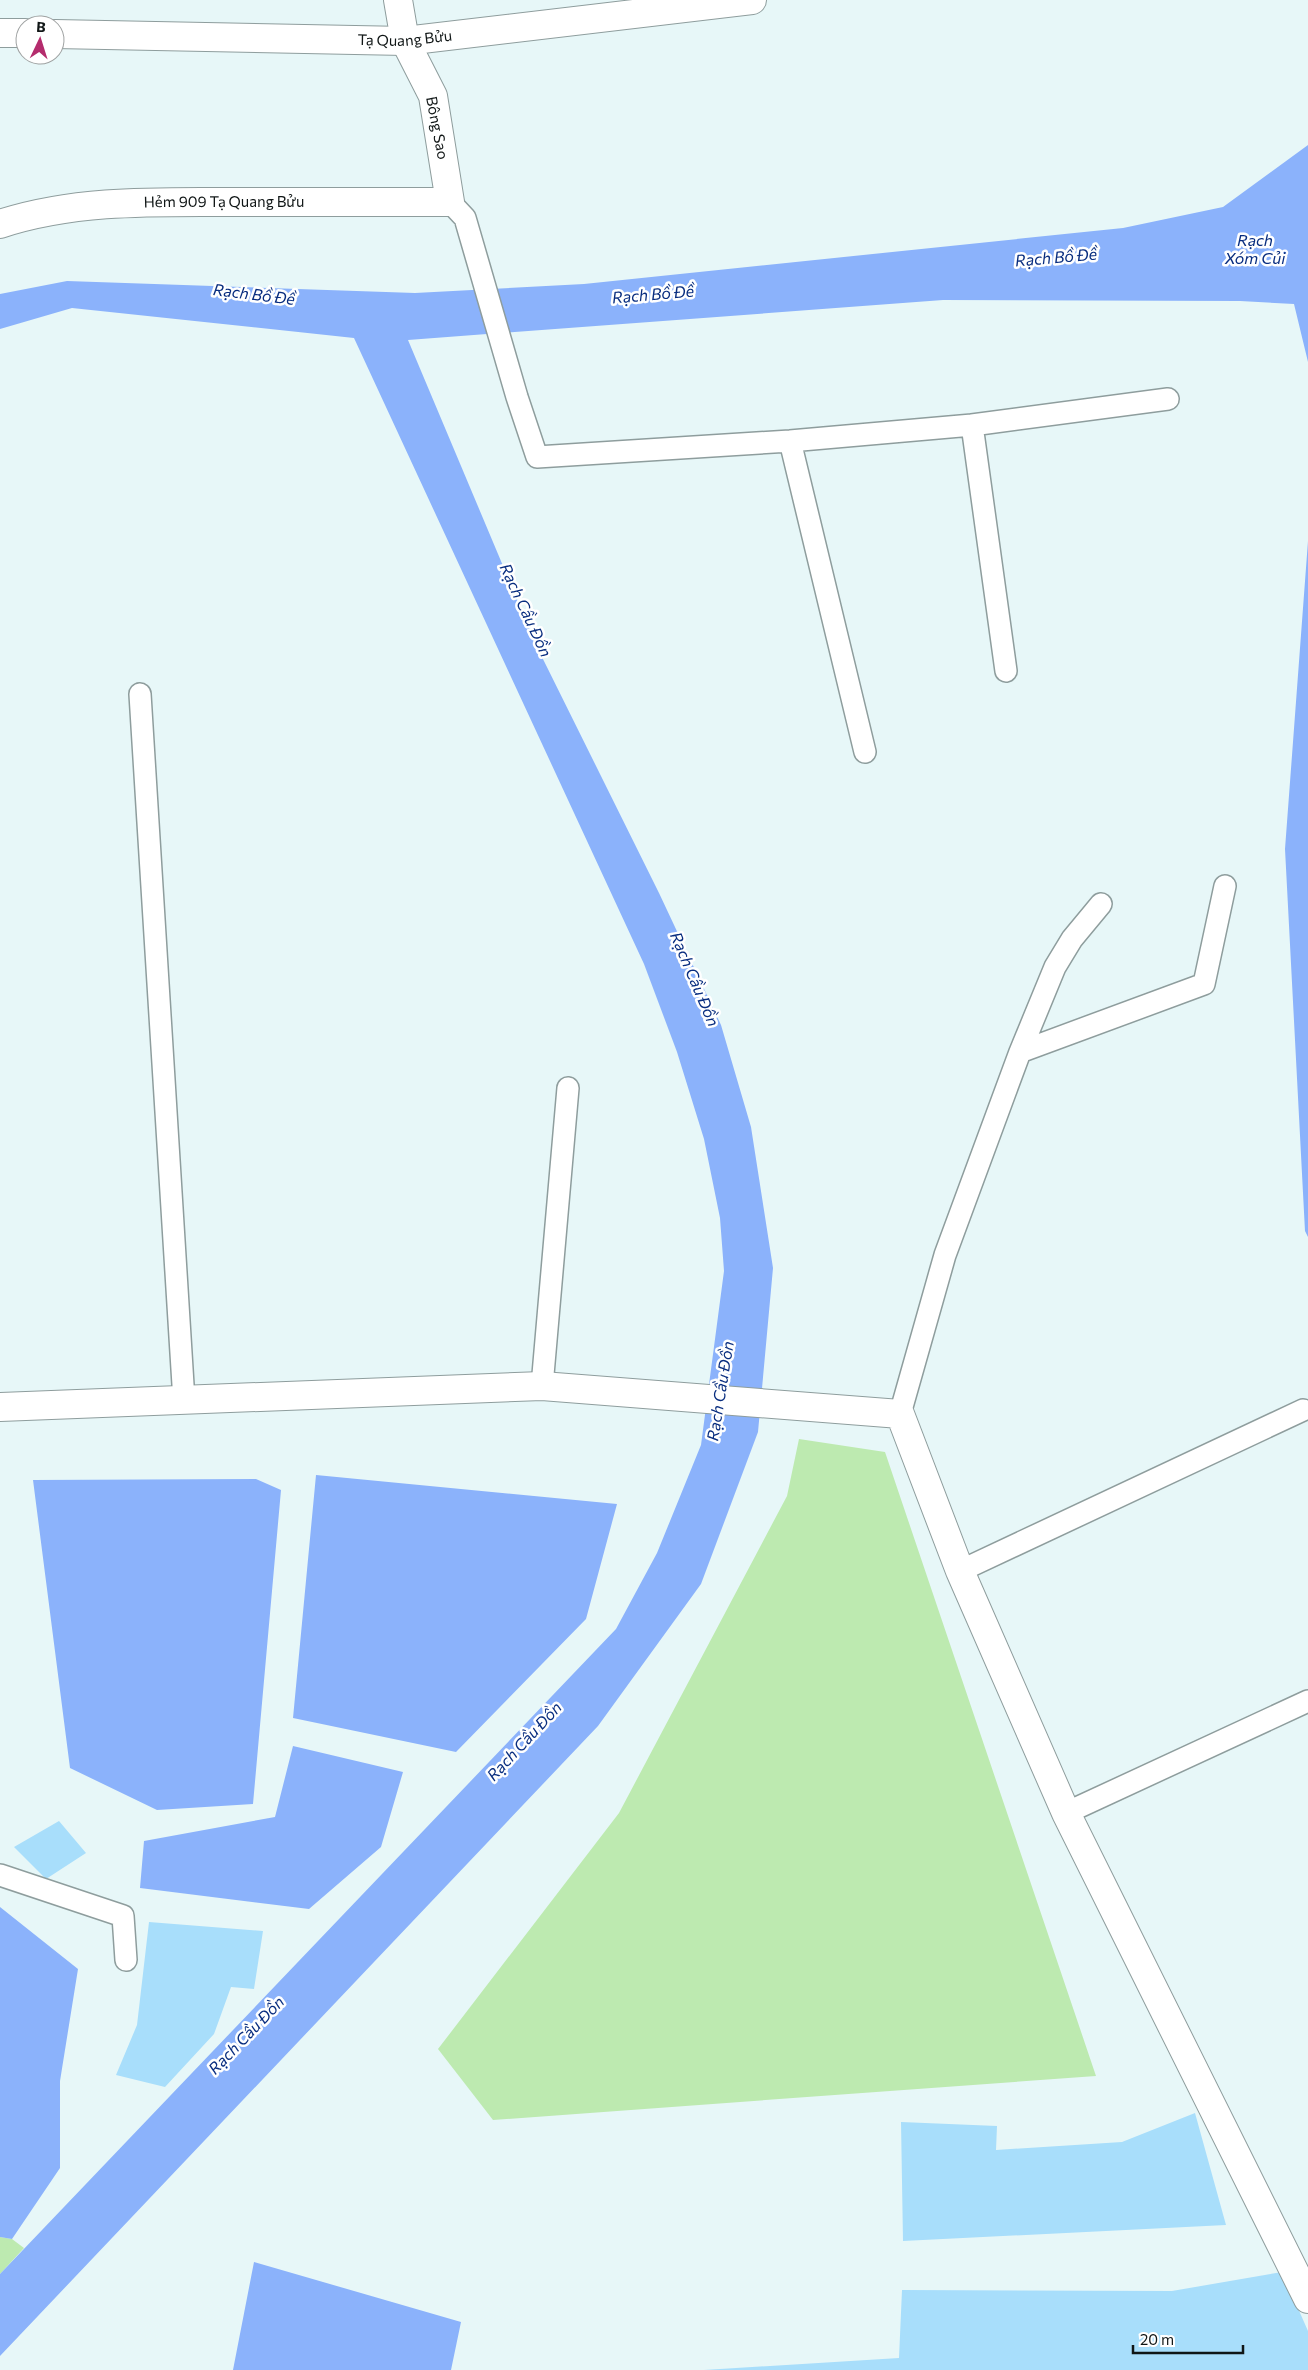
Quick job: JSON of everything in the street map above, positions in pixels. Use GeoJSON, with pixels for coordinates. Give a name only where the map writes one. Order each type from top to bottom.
{"type":"FeatureCollection","features":[{"type":"Feature","properties":{"kind":"street","name":"Bông Sao"},"geometry":{"type":"LineString","coordinates":[[398,0],[405,41],[433,96],[450,202]]}},
{"type":"Feature","properties":{"kind":"street","name":"Tạ Quang Bửu"},"geometry":{"type":"LineString","coordinates":[[65,34],[405,41],[752,0]]}},
{"type":"Feature","properties":{"kind":"street"},"geometry":{"type":"LineString","coordinates":[[0,33],[15,33]]}},
{"type":"Feature","properties":{"kind":"street","name":"Hẻm 909 Tạ Quang Bửu"},"geometry":{"type":"LineString","coordinates":[[0,224],[33,213],[99,204],[172,202],[450,202]]}},
{"type":"Feature","properties":{"kind":"street"},"geometry":{"type":"LineString","coordinates":[[0,1407],[542,1386],[900,1414],[960,1571],[1066,1813],[1308,2299]]}},
{"type":"Feature","properties":{"kind":"lane"},"geometry":{"type":"LineString","coordinates":[[450,202],[465,218],[517,397],[537,457],[790,442],[972,426],[1168,399]]}},
{"type":"Feature","properties":{"kind":"lane"},"geometry":{"type":"LineString","coordinates":[[972,426],[1006,671]]}},
{"type":"Feature","properties":{"kind":"lane"},"geometry":{"type":"LineString","coordinates":[[790,442],[865,752]]}},
{"type":"Feature","properties":{"kind":"lane"},"geometry":{"type":"LineString","coordinates":[[140,694],[184,1401]]}},
{"type":"Feature","properties":{"kind":"lane"},"geometry":{"type":"LineString","coordinates":[[1020,1052],[1204,984],[1225,886]]}},
{"type":"Feature","properties":{"kind":"lane"},"geometry":{"type":"LineString","coordinates":[[900,1414],[946,1255],[1020,1052],[1055,967],[1072,939],[1101,904]]}},
{"type":"Feature","properties":{"kind":"lane"},"geometry":{"type":"LineString","coordinates":[[542,1386],[568,1088]]}},
{"type":"Feature","properties":{"kind":"lane"},"geometry":{"type":"LineString","coordinates":[[960,1571],[1303,1410]]}},
{"type":"Feature","properties":{"kind":"lane"},"geometry":{"type":"LineString","coordinates":[[1066,1813],[1308,1700]]}},
{"type":"Feature","properties":{"kind":"lane"},"geometry":{"type":"LineString","coordinates":[[0,1875],[123,1916],[126,1960]]}},
{"type":"Feature","properties":{"kind":"green space"},"geometry":{"type":"Polygon","coordinates":[[[799,1439],[885,1452],[1096,2076],[493,2120],[438,2049],[619,1813],[787,1496],[799,1439]]]}},
{"type":"Feature","properties":{"kind":"green space"},"geometry":{"type":"Polygon","coordinates":[[[0,2237],[12,2239],[24,2248],[0,2274],[0,2237]]]}},
{"type":"Feature","properties":{"kind":"water","name":"Rạch Xóm Củi"},"geometry":{"type":"Polygon","coordinates":[[[1308,145],[1308,362],[1294,304],[1240,301],[943,300],[408,340],[538,649],[659,893],[721,1025],[751,1127],[773,1268],[758,1432],[701,1584],[598,1726],[0,2356],[0,2274],[616,1629],[657,1553],[701,1445],[724,1271],[720,1218],[704,1139],[677,1052],[644,964],[354,338],[72,308],[0,329],[0,294],[67,281],[415,293],[584,284],[1123,228],[1223,207],[1308,145]]]}},
{"type":"Feature","properties":{"kind":"water"},"geometry":{"type":"Polygon","coordinates":[[[1308,541],[1308,1237],[1305,1231],[1285,849],[1308,541]]]}},
{"type":"Feature","properties":{"kind":"water"},"geometry":{"type":"Polygon","coordinates":[[[316,1475],[617,1504],[586,1619],[456,1752],[293,1718],[316,1475]]]}},
{"type":"Feature","properties":{"kind":"water"},"geometry":{"type":"Polygon","coordinates":[[[256,1479],[281,1490],[253,1804],[157,1810],[70,1768],[33,1480],[256,1479]]]}},
{"type":"Feature","properties":{"kind":"water"},"geometry":{"type":"Polygon","coordinates":[[[293,1746],[403,1772],[381,1847],[309,1909],[140,1888],[144,1841],[275,1817],[293,1746]]]}},
{"type":"Feature","properties":{"kind":"water"},"geometry":{"type":"Polygon","coordinates":[[[0,1907],[78,1969],[60,2081],[60,2168],[12,2239],[0,2237],[0,1907]]]}},
{"type":"Feature","properties":{"kind":"water"},"geometry":{"type":"Polygon","coordinates":[[[254,2262],[461,2322],[451,2370],[233,2370],[254,2262]]]}},
{"type":"Feature","properties":{"kind":"building"},"geometry":{"type":"Polygon","coordinates":[[[59,1821],[86,1853],[46,1879],[14,1847],[59,1821]]]}},
{"type":"Feature","properties":{"kind":"building"},"geometry":{"type":"Polygon","coordinates":[[[149,1922],[263,1931],[254,1989],[231,1987],[214,2034],[165,2087],[116,2075],[137,2025],[149,1922]]]}},
{"type":"Feature","properties":{"kind":"building"},"geometry":{"type":"Polygon","coordinates":[[[1195,2113],[1226,2225],[903,2241],[901,2122],[997,2126],[996,2150],[1122,2142],[1195,2113]]]}},
{"type":"Feature","properties":{"kind":"building"},"geometry":{"type":"Polygon","coordinates":[[[1282,2272],[1308,2331],[1308,2370],[704,2370],[899,2358],[902,2290],[1172,2291],[1282,2272]]]}},
{"type":"Feature","properties":{"kind":"water label","name":"Rạch Bồ Đề"},"geometry":{"type":"Point","coordinates":[1056,257]}},
{"type":"Feature","properties":{"kind":"water label","name":"Rạch Bồ Đề"},"geometry":{"type":"Point","coordinates":[254,294]}},
{"type":"Feature","properties":{"kind":"water label","name":"Rạch Bồ Đề"},"geometry":{"type":"Point","coordinates":[653,294]}},
{"type":"Feature","properties":{"kind":"water label","name":"Rạch Cầu Đồn"},"geometry":{"type":"Point","coordinates":[526,610]}},
{"type":"Feature","properties":{"kind":"water label","name":"Rạch Cầu Đồn"},"geometry":{"type":"Point","coordinates":[695,979]}},
{"type":"Feature","properties":{"kind":"water label","name":"Rạch Cầu Đồn"},"geometry":{"type":"Point","coordinates":[720,1391]}},
{"type":"Feature","properties":{"kind":"water label","name":"Rạch Cầu Đồn"},"geometry":{"type":"Point","coordinates":[524,1741]}},
{"type":"Feature","properties":{"kind":"water label","name":"Rạch Cầu Đồn"},"geometry":{"type":"Point","coordinates":[246,2035]}}]}
